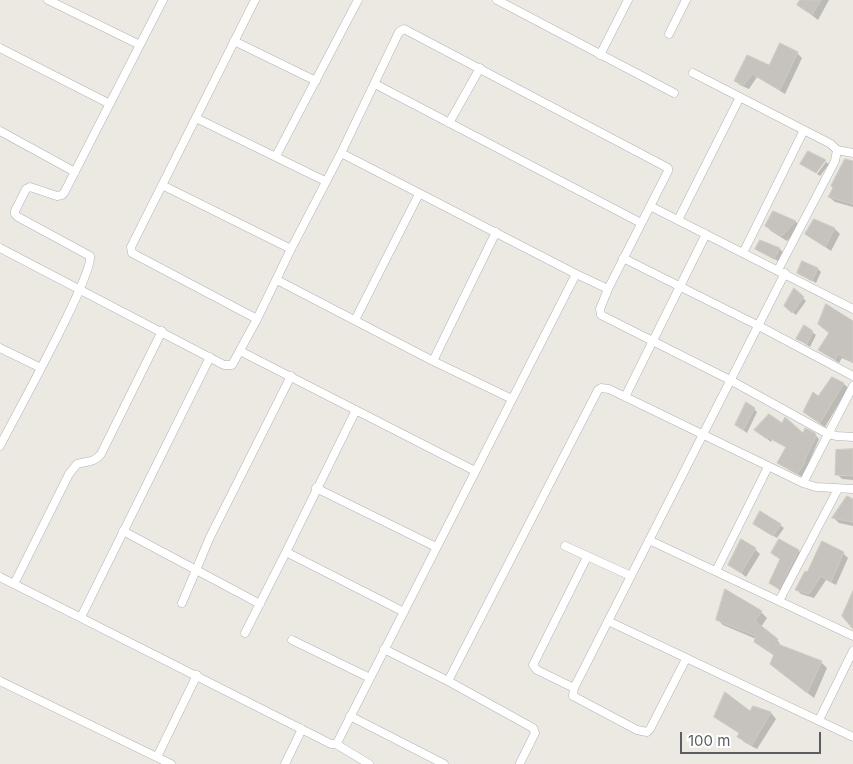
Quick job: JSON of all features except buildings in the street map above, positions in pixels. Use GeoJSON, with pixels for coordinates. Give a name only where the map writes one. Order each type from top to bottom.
{"type":"FeatureCollection","features":[{"type":"Feature","properties":{"kind":"street"},"geometry":{"type":"LineString","coordinates":[[48,0],[140,45]]}},
{"type":"Feature","properties":{"kind":"street"},"geometry":{"type":"LineString","coordinates":[[0,444],[41,368],[91,262],[90,256],[15,214],[28,188],[34,187],[60,196],[64,193],[162,0]]}},
{"type":"Feature","properties":{"kind":"street"},"geometry":{"type":"LineString","coordinates":[[255,0],[162,185],[132,247],[132,254],[257,320]]}},
{"type":"Feature","properties":{"kind":"street"},"geometry":{"type":"LineString","coordinates":[[276,156],[357,0]]}},
{"type":"Feature","properties":{"kind":"street"},"geometry":{"type":"LineString","coordinates":[[497,0],[674,93]]}},
{"type":"Feature","properties":{"kind":"street"},"geometry":{"type":"LineString","coordinates":[[600,55],[628,0]]}},
{"type":"Feature","properties":{"kind":"street"},"geometry":{"type":"LineString","coordinates":[[669,34],[686,0]]}},
{"type":"Feature","properties":{"kind":"street"},"geometry":{"type":"LineString","coordinates":[[0,248],[224,365],[232,366],[341,153],[399,32],[404,29],[666,166],[668,171],[608,289],[600,309],[602,315],[730,380],[828,434],[853,437]]}},
{"type":"Feature","properties":{"kind":"street"},"geometry":{"type":"LineString","coordinates":[[234,41],[316,81]]}},
{"type":"Feature","properties":{"kind":"street"},"geometry":{"type":"LineString","coordinates":[[0,48],[110,104]]}},
{"type":"Feature","properties":{"kind":"street"},"geometry":{"type":"LineString","coordinates":[[449,123],[480,68]]}},
{"type":"Feature","properties":{"kind":"street"},"geometry":{"type":"LineString","coordinates":[[693,73],[831,144],[837,150],[853,153]]}},
{"type":"Feature","properties":{"kind":"street"},"geometry":{"type":"LineString","coordinates":[[375,84],[641,223]]}},
{"type":"Feature","properties":{"kind":"street"},"geometry":{"type":"LineString","coordinates":[[678,220],[740,97]]}},
{"type":"Feature","properties":{"kind":"street"},"geometry":{"type":"LineString","coordinates":[[196,118],[326,181]]}},
{"type":"Feature","properties":{"kind":"street"},"geometry":{"type":"LineString","coordinates":[[744,253],[804,130]]}},
{"type":"Feature","properties":{"kind":"street"},"geometry":{"type":"LineString","coordinates":[[0,131],[75,172]]}},
{"type":"Feature","properties":{"kind":"street"},"geometry":{"type":"LineString","coordinates":[[686,659],[647,732],[637,730],[574,697],[572,693],[757,326],[835,161],[837,150]]}},
{"type":"Feature","properties":{"kind":"street"},"geometry":{"type":"LineString","coordinates":[[341,153],[608,289]]}},
{"type":"Feature","properties":{"kind":"street"},"geometry":{"type":"LineString","coordinates":[[162,185],[290,250]]}},
{"type":"Feature","properties":{"kind":"street"},"geometry":{"type":"LineString","coordinates":[[355,320],[420,194]]}},
{"type":"Feature","properties":{"kind":"street"},"geometry":{"type":"LineString","coordinates":[[650,206],[853,309]]}},
{"type":"Feature","properties":{"kind":"street"},"geometry":{"type":"LineString","coordinates":[[433,361],[496,232]]}},
{"type":"Feature","properties":{"kind":"street"},"geometry":{"type":"LineString","coordinates":[[625,397],[706,234]]}},
{"type":"Feature","properties":{"kind":"street"},"geometry":{"type":"LineString","coordinates":[[623,258],[853,376]]}},
{"type":"Feature","properties":{"kind":"street"},"geometry":{"type":"LineString","coordinates":[[336,744],[576,274]]}},
{"type":"Feature","properties":{"kind":"street"},"geometry":{"type":"LineString","coordinates":[[277,280],[433,361],[512,399]]}},
{"type":"Feature","properties":{"kind":"street"},"geometry":{"type":"LineString","coordinates":[[14,584],[69,474],[76,464],[96,460],[101,454],[162,331]]}},
{"type":"Feature","properties":{"kind":"street"},"geometry":{"type":"LineString","coordinates":[[0,348],[41,368]]}},
{"type":"Feature","properties":{"kind":"street"},"geometry":{"type":"LineString","coordinates":[[240,352],[475,470]]}},
{"type":"Feature","properties":{"kind":"street"},"geometry":{"type":"LineString","coordinates":[[80,617],[210,357]]}},
{"type":"Feature","properties":{"kind":"street"},"geometry":{"type":"LineString","coordinates":[[182,603],[210,537],[291,376]]}},
{"type":"Feature","properties":{"kind":"street"},"geometry":{"type":"LineString","coordinates":[[803,483],[853,386]]}},
{"type":"Feature","properties":{"kind":"street"},"geometry":{"type":"LineString","coordinates":[[448,681],[598,390],[601,388],[625,397],[803,483],[816,487],[853,489]]}},
{"type":"Feature","properties":{"kind":"street"},"geometry":{"type":"LineString","coordinates":[[245,633],[356,410]]}},
{"type":"Feature","properties":{"kind":"street"},"geometry":{"type":"LineString","coordinates":[[716,571],[768,467]]}},
{"type":"Feature","properties":{"kind":"street"},"geometry":{"type":"LineString","coordinates":[[316,488],[436,547]]}},
{"type":"Feature","properties":{"kind":"street"},"geometry":{"type":"LineString","coordinates":[[779,601],[838,489]]}},
{"type":"Feature","properties":{"kind":"street"},"geometry":{"type":"LineString","coordinates":[[123,531],[260,604]]}},
{"type":"Feature","properties":{"kind":"street"},"geometry":{"type":"LineString","coordinates":[[649,540],[853,636]]}},
{"type":"Feature","properties":{"kind":"street"},"geometry":{"type":"LineString","coordinates":[[564,546],[631,576]]}},
{"type":"Feature","properties":{"kind":"street"},"geometry":{"type":"LineString","coordinates":[[286,552],[404,612]]}},
{"type":"Feature","properties":{"kind":"street"},"geometry":{"type":"LineString","coordinates":[[574,688],[537,670],[533,665],[587,557]]}},
{"type":"Feature","properties":{"kind":"street"},"geometry":{"type":"LineString","coordinates":[[0,577],[331,744],[336,744],[369,764]]}},
{"type":"Feature","properties":{"kind":"street"},"geometry":{"type":"LineString","coordinates":[[608,621],[853,737]]}},
{"type":"Feature","properties":{"kind":"street"},"geometry":{"type":"LineString","coordinates":[[292,640],[370,678]]}},
{"type":"Feature","properties":{"kind":"street"},"geometry":{"type":"LineString","coordinates":[[384,649],[448,681],[533,728],[535,733],[520,764]]}},
{"type":"Feature","properties":{"kind":"street"},"geometry":{"type":"LineString","coordinates":[[819,720],[853,652]]}},
{"type":"Feature","properties":{"kind":"street"},"geometry":{"type":"LineString","coordinates":[[157,757],[197,675]]}},
{"type":"Feature","properties":{"kind":"street"},"geometry":{"type":"LineString","coordinates":[[0,681],[171,764]]}},
{"type":"Feature","properties":{"kind":"street"},"geometry":{"type":"LineString","coordinates":[[350,716],[444,764]]}},
{"type":"Feature","properties":{"kind":"street"},"geometry":{"type":"LineString","coordinates":[[285,764],[302,729]]}}]}
